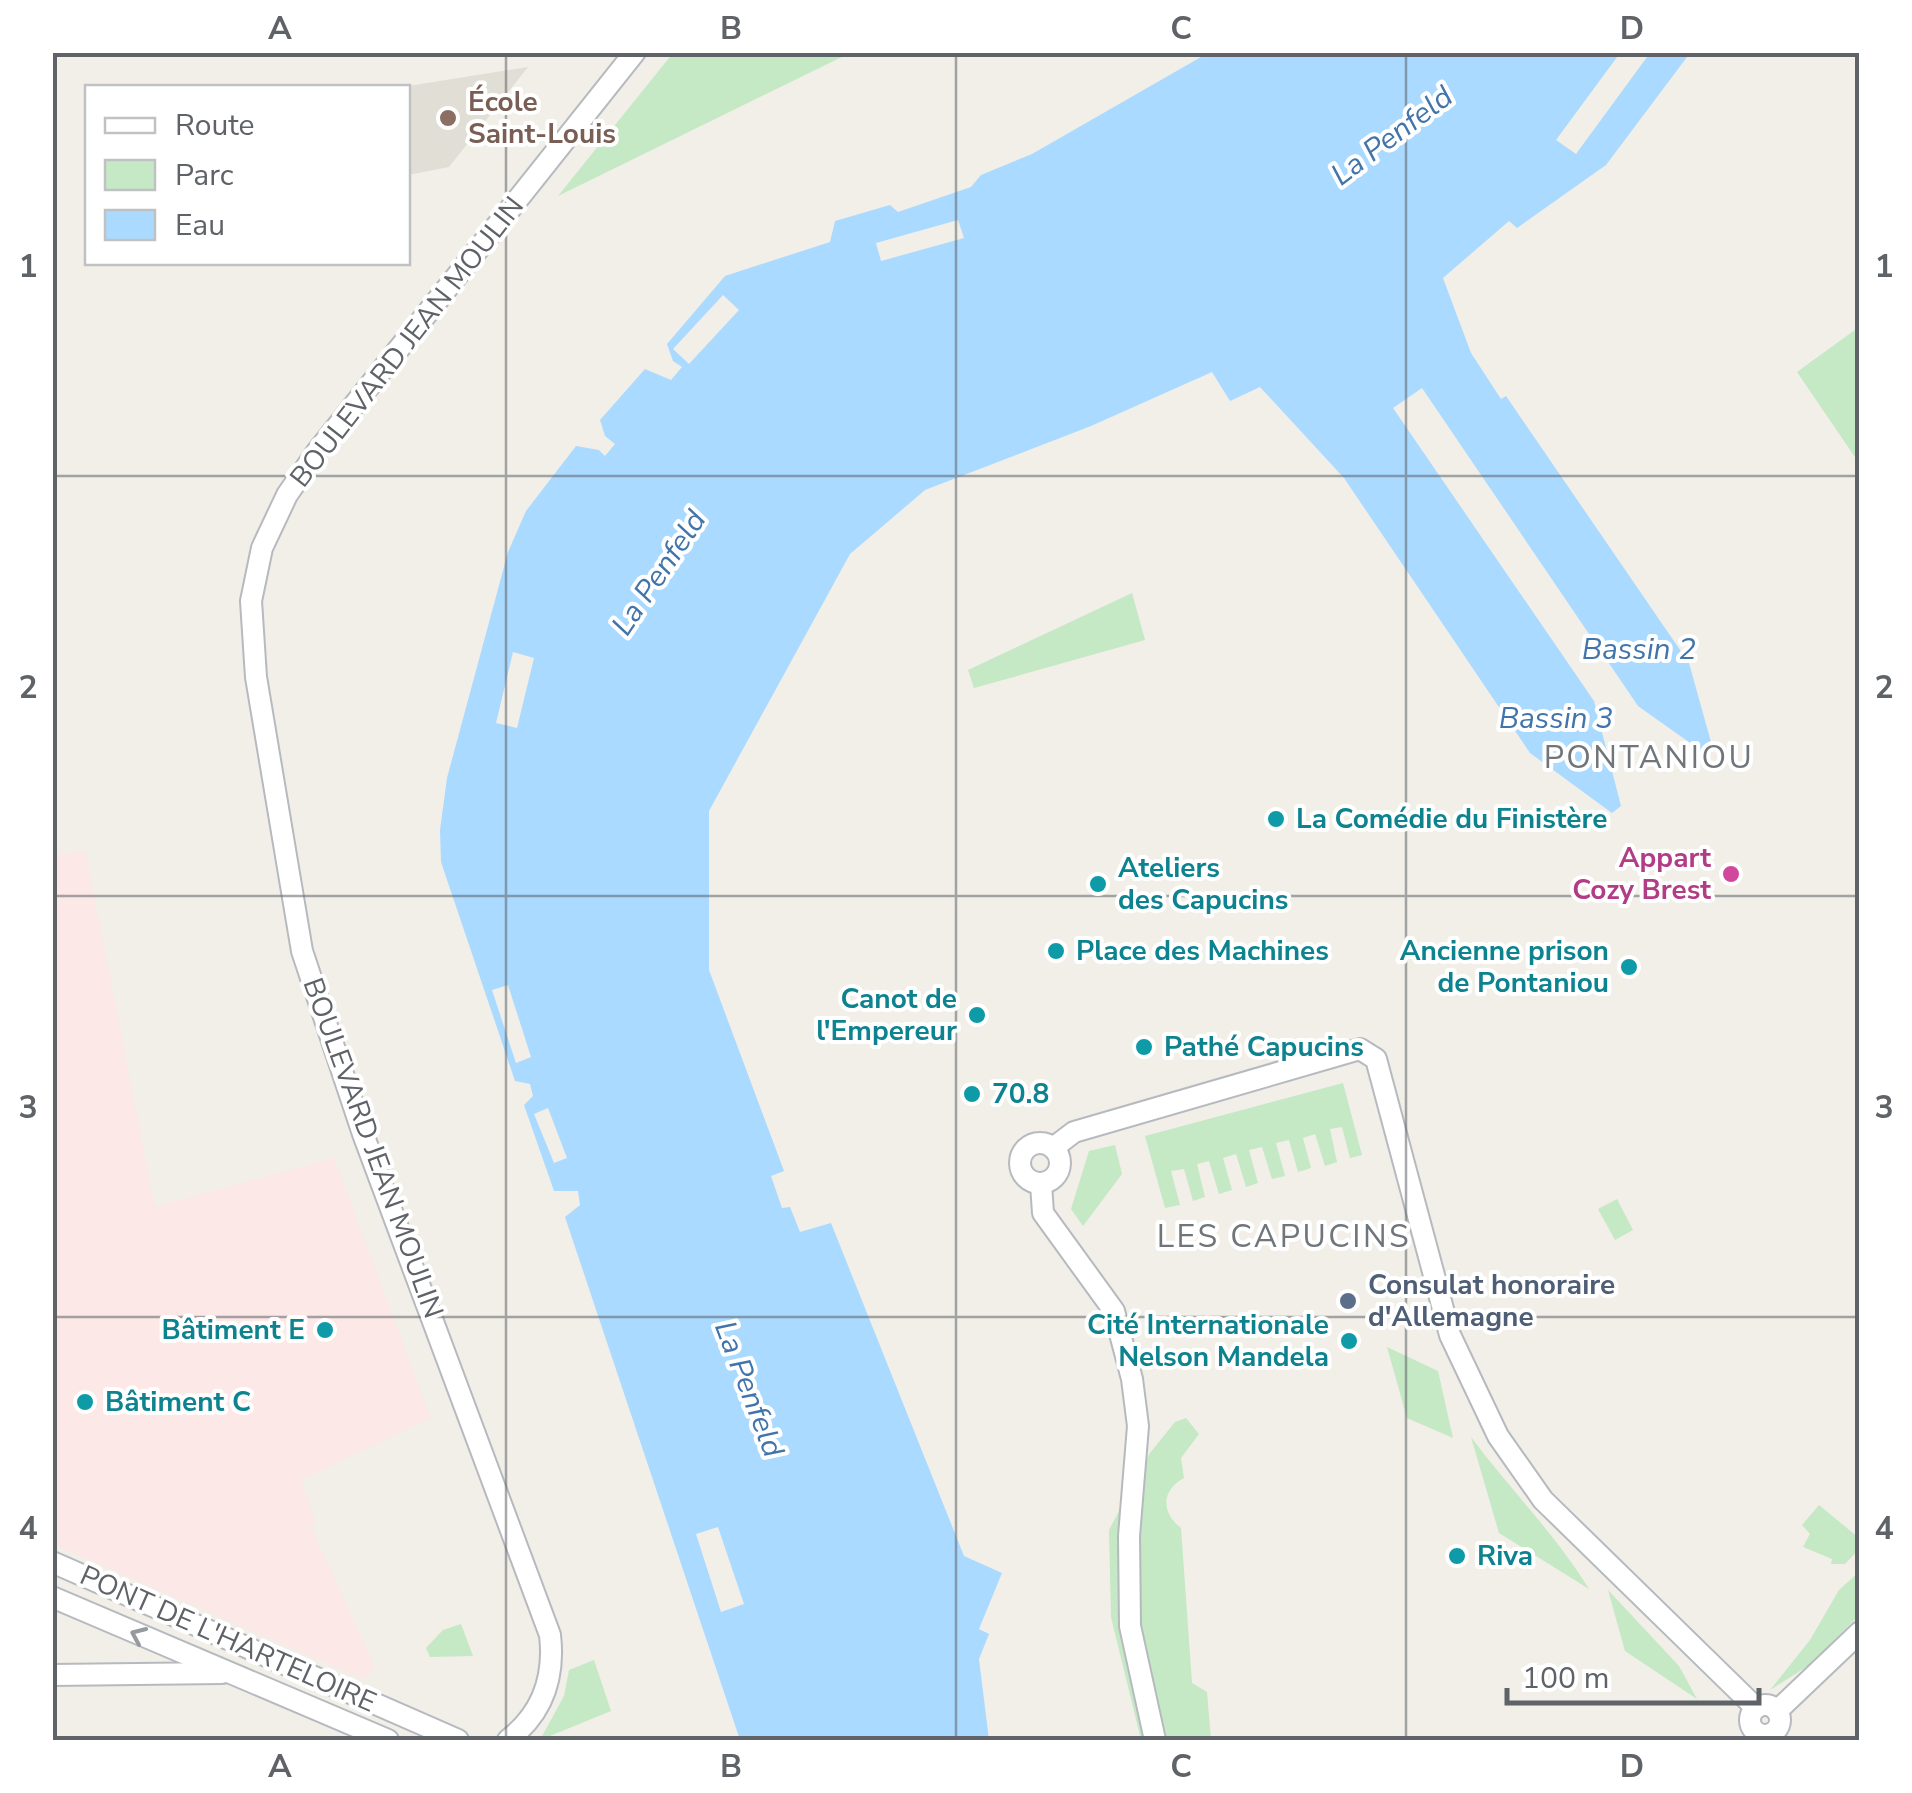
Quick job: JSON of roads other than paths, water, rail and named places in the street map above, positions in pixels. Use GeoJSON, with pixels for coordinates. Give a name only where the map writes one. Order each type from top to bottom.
{"type":"FeatureCollection","features":[{"type":"Feature","properties":{"kind":"street","name":"BOULEVARD JEAN MOULIN"},"geometry":{"type":"LineString","coordinates":[[508,1740],[539,1709],[552,1656],[550,1635],[363,1134],[302,951],[256,677],[251,601],[262,548],[287,496],[316,453],[635,52]]}},
{"type":"Feature","properties":{"kind":"street"},"geometry":{"type":"LineString","coordinates":[[1053,1148],[1074,1132],[1365,1050],[1376,1059],[1450,1335],[1498,1436],[1543,1500],[1757,1722],[1860,1632]]}},
{"type":"Feature","properties":{"kind":"street"},"geometry":{"type":"LineString","coordinates":[[1034,1144],[1053,1148],[1060,1160],[1058,1173],[1041,1184],[1024,1176],[1020,1158],[1034,1144]]}},
{"type":"Feature","properties":{"kind":"street"},"geometry":{"type":"LineString","coordinates":[[1041,1184],[1043,1213],[1114,1311],[1132,1379],[1138,1426],[1128,1536],[1130,1626],[1155,1740]]}},
{"type":"Feature","properties":{"kind":"street","name":"PONT DE L'HARTELOIRE"},"geometry":{"type":"LineString","coordinates":[[52,1562],[458,1740]]}},
{"type":"Feature","properties":{"kind":"street"},"geometry":{"type":"LineString","coordinates":[[52,1597],[388,1740]]}},
{"type":"Feature","properties":{"kind":"street"},"geometry":{"type":"LineString","coordinates":[[52,1675],[224,1673]]}},
{"type":"Feature","properties":{"kind":"water"},"geometry":{"type":"Polygon","coordinates":[[[1208,53],[1690,53],[1606,165],[1517,228],[1509,221],[1443,278],[1471,353],[1501,399],[1506,396],[1689,663],[1711,742],[1700,750],[1638,706],[1422,388],[1393,408],[1594,701],[1621,806],[1612,813],[1530,753],[1344,478],[1260,387],[1230,401],[1212,372],[1091,426],[925,490],[850,554],[709,811],[709,970],[784,1171],[771,1176],[782,1208],[790,1207],[800,1232],[831,1223],[964,1556],[1002,1573],[979,1629],[989,1634],[979,1659],[989,1740],[740,1740],[565,1217],[580,1205],[578,1191],[554,1191],[524,1105],[533,1096],[530,1084],[515,1081],[441,862],[440,830],[447,778],[508,552],[526,511],[576,446],[599,450],[605,456],[615,444],[605,436],[600,420],[645,369],[671,380],[682,367],[673,361],[667,344],[725,276],[830,242],[835,221],[890,205],[898,212],[971,187],[981,175],[1032,154],[1208,53]]]}},
{"type":"Feature","properties":{"kind":"place","name":"École Saint-Louis"},"geometry":{"type":"Point","coordinates":[448,118]}},
{"type":"Feature","properties":{"kind":"place","name":"La Comédie du Finistère"},"geometry":{"type":"Point","coordinates":[1276,819]}},
{"type":"Feature","properties":{"kind":"place","name":"Appart Cozy Brest"},"geometry":{"type":"Point","coordinates":[1731,874]}},
{"type":"Feature","properties":{"kind":"place","name":"Ateliers des Capucins"},"geometry":{"type":"Point","coordinates":[1098,884]}},
{"type":"Feature","properties":{"kind":"place","name":"Place des Machines"},"geometry":{"type":"Point","coordinates":[1056,951]}},
{"type":"Feature","properties":{"kind":"place","name":"Ancienne prison de Pontaniou"},"geometry":{"type":"Point","coordinates":[1629,967]}},
{"type":"Feature","properties":{"kind":"place","name":"Canot de l'Empereur"},"geometry":{"type":"Point","coordinates":[977,1015]}},
{"type":"Feature","properties":{"kind":"place","name":"Pathé Capucins"},"geometry":{"type":"Point","coordinates":[1144,1047]}},
{"type":"Feature","properties":{"kind":"place","name":"70.8"},"geometry":{"type":"Point","coordinates":[972,1094]}},
{"type":"Feature","properties":{"kind":"place","name":"Consulat honoraire d'Allemagne"},"geometry":{"type":"Point","coordinates":[1348,1301]}},
{"type":"Feature","properties":{"kind":"place","name":"Bâtiment E"},"geometry":{"type":"Point","coordinates":[325,1330]}},
{"type":"Feature","properties":{"kind":"place","name":"Cité Internationale Nelson Mandela"},"geometry":{"type":"Point","coordinates":[1349,1341]}},
{"type":"Feature","properties":{"kind":"place","name":"Bâtiment C"},"geometry":{"type":"Point","coordinates":[85,1402]}},
{"type":"Feature","properties":{"kind":"place","name":"Riva"},"geometry":{"type":"Point","coordinates":[1457,1556]}},
{"type":"Feature","properties":{"kind":"district","name":"PONTANIOU"},"geometry":{"type":"Point","coordinates":[1649,757]}},
{"type":"Feature","properties":{"kind":"district","name":"LES CAPUCINS"},"geometry":{"type":"Point","coordinates":[1284,1236]}},
{"type":"Feature","properties":{"kind":"water label","name":"La Penfeld"},"geometry":{"type":"Point","coordinates":[1392,136]}},
{"type":"Feature","properties":{"kind":"water label","name":"La Penfeld"},"geometry":{"type":"Point","coordinates":[659,573]}},
{"type":"Feature","properties":{"kind":"water label","name":"Bassin 2"},"geometry":{"type":"Point","coordinates":[1639,649]}},
{"type":"Feature","properties":{"kind":"water label","name":"Bassin 3"},"geometry":{"type":"Point","coordinates":[1556,718]}},
{"type":"Feature","properties":{"kind":"water label","name":"La Penfeld"},"geometry":{"type":"Point","coordinates":[749,1389]}}]}
